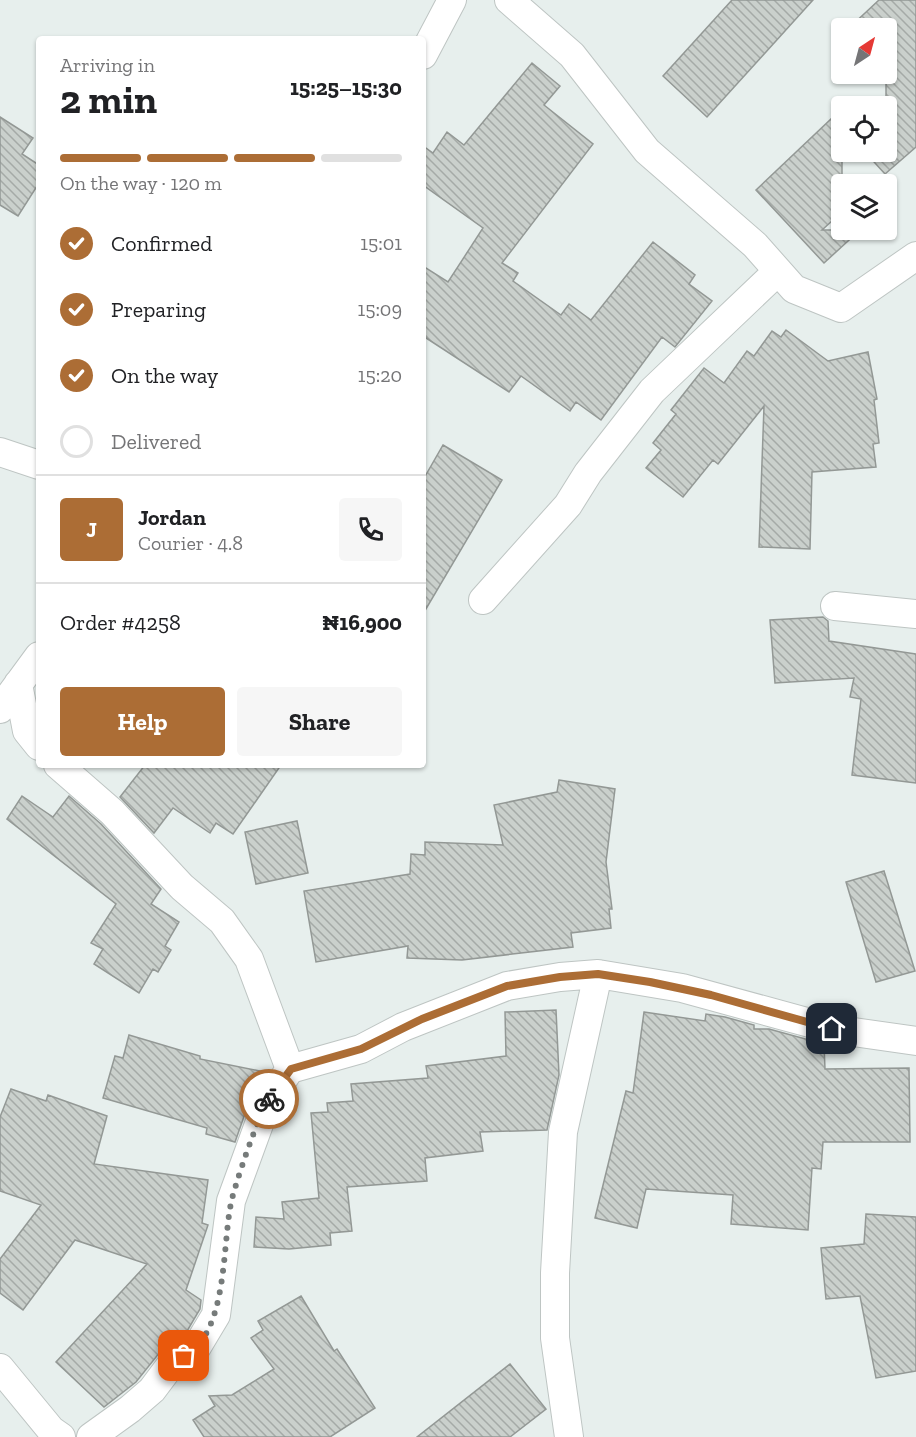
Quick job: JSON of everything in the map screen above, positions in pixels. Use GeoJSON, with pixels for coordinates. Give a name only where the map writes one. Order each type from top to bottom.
{"type":"FeatureCollection","features":[{"type":"Feature","properties":{"kind":"street"},"geometry":{"type":"LineString","coordinates":[[426,49],[452,0]]}},
{"type":"Feature","properties":{"kind":"street"},"geometry":{"type":"LineString","coordinates":[[509,0],[573,55],[647,151],[755,245],[794,289],[841,308],[916,256]]}},
{"type":"Feature","properties":{"kind":"street"},"geometry":{"type":"LineString","coordinates":[[483,600],[568,505],[588,473],[652,391],[778,271]]}},
{"type":"Feature","properties":{"kind":"street"},"geometry":{"type":"LineString","coordinates":[[0,452],[36,464]]}},
{"type":"Feature","properties":{"kind":"street"},"geometry":{"type":"LineString","coordinates":[[835,606],[916,614]]}},
{"type":"Feature","properties":{"kind":"street"},"geometry":{"type":"LineString","coordinates":[[0,709],[36,660]]}},
{"type":"Feature","properties":{"kind":"street"},"geometry":{"type":"LineString","coordinates":[[18,684],[27,731],[36,742]]}},
{"type":"Feature","properties":{"kind":"street"},"geometry":{"type":"LineString","coordinates":[[61,768],[112,812],[182,887],[222,921],[249,959],[291,1069]]}},
{"type":"Feature","properties":{"kind":"street"},"geometry":{"type":"LineString","coordinates":[[569,1437],[555,1338],[555,1273],[562,1132],[598,974]]}},
{"type":"Feature","properties":{"kind":"street"},"geometry":{"type":"LineString","coordinates":[[91,1437],[152,1390],[173,1362],[195,1350],[216,1314],[231,1201],[266,1105],[291,1069],[361,1049],[413,1023],[507,986],[560,977],[598,974],[682,988],[832,1029],[916,1041]]}},
{"type":"Feature","properties":{"kind":"street"},"geometry":{"type":"LineString","coordinates":[[0,1368],[51,1430],[61,1437]]}},
{"type":"Feature","properties":{"kind":"building"},"geometry":{"type":"Polygon","coordinates":[[[732,0],[813,0],[707,117],[663,76],[732,0]]]}},
{"type":"Feature","properties":{"kind":"building"},"geometry":{"type":"Polygon","coordinates":[[[879,0],[916,0],[916,147],[885,174],[874,162],[897,162],[897,96],[886,96],[886,84],[897,84],[897,18],[860,18],[879,0]]]}},
{"type":"Feature","properties":{"kind":"building"},"geometry":{"type":"Polygon","coordinates":[[[532,63],[560,86],[544,105],[593,144],[502,263],[518,273],[513,281],[561,315],[569,304],[591,320],[653,242],[695,275],[689,284],[712,301],[675,347],[662,337],[601,420],[576,402],[570,411],[521,376],[509,392],[426,338],[426,268],[448,282],[483,228],[426,187],[426,148],[433,153],[447,132],[464,145],[532,63]]]}},
{"type":"Feature","properties":{"kind":"building"},"geometry":{"type":"Polygon","coordinates":[[[0,117],[33,138],[22,154],[36,163],[36,188],[18,216],[0,205],[0,117]]]}},
{"type":"Feature","properties":{"kind":"building"},"geometry":{"type":"Polygon","coordinates":[[[831,119],[831,162],[842,162],[842,174],[831,174],[831,222],[822,230],[831,230],[831,240],[849,240],[824,263],[756,190],[831,119]]]}},
{"type":"Feature","properties":{"kind":"building"},"geometry":{"type":"Polygon","coordinates":[[[786,330],[828,361],[868,352],[877,399],[874,400],[879,443],[873,444],[876,467],[812,472],[810,549],[759,547],[764,406],[718,464],[713,460],[683,497],[646,468],[661,450],[653,443],[676,414],[671,410],[704,368],[724,383],[747,351],[754,356],[772,331],[781,337],[786,330]]]}},
{"type":"Feature","properties":{"kind":"building"},"geometry":{"type":"Polygon","coordinates":[[[443,445],[502,480],[426,609],[426,475],[443,445]]]}},
{"type":"Feature","properties":{"kind":"building"},"geometry":{"type":"Polygon","coordinates":[[[823,617],[828,621],[829,641],[916,654],[916,783],[852,775],[861,699],[850,697],[854,678],[775,683],[770,620],[823,617]]]}},
{"type":"Feature","properties":{"kind":"building"},"geometry":{"type":"Polygon","coordinates":[[[143,768],[279,768],[233,834],[216,823],[210,833],[173,808],[154,833],[120,797],[143,768]]]}},
{"type":"Feature","properties":{"kind":"building"},"geometry":{"type":"Polygon","coordinates":[[[559,780],[615,789],[606,862],[612,909],[609,909],[611,928],[571,933],[573,947],[462,960],[407,958],[408,946],[316,962],[304,891],[410,874],[411,854],[425,855],[425,842],[503,845],[494,805],[557,792],[559,780]]]}},
{"type":"Feature","properties":{"kind":"building"},"geometry":{"type":"Polygon","coordinates":[[[22,796],[53,817],[69,796],[101,824],[161,889],[151,904],[179,922],[165,946],[171,950],[158,972],[153,969],[139,993],[94,964],[103,949],[91,943],[116,904],[7,819],[22,796]]]}},
{"type":"Feature","properties":{"kind":"building"},"geometry":{"type":"Polygon","coordinates":[[[297,821],[308,873],[256,884],[245,832],[297,821]]]}},
{"type":"Feature","properties":{"kind":"building"},"geometry":{"type":"Polygon","coordinates":[[[884,871],[915,971],[876,982],[846,882],[884,871]]]}},
{"type":"Feature","properties":{"kind":"building"},"geometry":{"type":"Polygon","coordinates":[[[556,1010],[559,1075],[547,1130],[480,1132],[483,1151],[425,1158],[427,1181],[347,1187],[352,1231],[330,1233],[331,1245],[289,1249],[254,1247],[256,1217],[284,1219],[282,1202],[319,1198],[311,1113],[328,1112],[327,1103],[353,1101],[351,1084],[428,1078],[426,1066],[506,1056],[505,1012],[556,1010]]]}},
{"type":"Feature","properties":{"kind":"building"},"geometry":{"type":"Polygon","coordinates":[[[644,1012],[705,1021],[706,1014],[725,1017],[754,1025],[754,1029],[769,1029],[824,1044],[825,1069],[909,1068],[910,1142],[823,1142],[821,1169],[812,1168],[808,1230],[731,1224],[733,1195],[646,1189],[637,1228],[595,1218],[626,1091],[633,1093],[644,1012]]]}},
{"type":"Feature","properties":{"kind":"building"},"geometry":{"type":"Polygon","coordinates":[[[129,1035],[200,1056],[200,1059],[260,1071],[235,1142],[206,1134],[207,1128],[103,1098],[115,1056],[123,1058],[129,1035]]]}},
{"type":"Feature","properties":{"kind":"building"},"geometry":{"type":"Polygon","coordinates":[[[11,1089],[46,1101],[48,1095],[107,1116],[94,1164],[208,1180],[202,1223],[208,1225],[186,1290],[201,1300],[200,1309],[183,1338],[160,1352],[136,1382],[104,1407],[56,1362],[147,1264],[75,1240],[23,1310],[0,1293],[0,1259],[41,1205],[0,1191],[0,1117],[11,1089]]]}},
{"type":"Feature","properties":{"kind":"building"},"geometry":{"type":"Polygon","coordinates":[[[866,1214],[916,1217],[916,1371],[876,1378],[860,1296],[826,1299],[821,1248],[864,1244],[866,1214]]]}},
{"type":"Feature","properties":{"kind":"building"},"geometry":{"type":"Polygon","coordinates":[[[301,1296],[334,1351],[337,1349],[375,1408],[330,1437],[204,1437],[193,1420],[215,1406],[209,1396],[232,1395],[274,1369],[251,1338],[263,1330],[258,1321],[301,1296]]]}},
{"type":"Feature","properties":{"kind":"building"},"geometry":{"type":"Polygon","coordinates":[[[510,1364],[546,1409],[510,1437],[417,1437],[510,1364]]]}},
{"type":"Feature","properties":{"kind":"way so far"},"geometry":{"type":"LineString","coordinates":[[184,1356],[195,1350],[216,1314],[231,1201],[269,1099]]}},
{"type":"Feature","properties":{"kind":"route"},"geometry":{"type":"LineString","coordinates":[[269,1099],[291,1069],[361,1049],[383,1036],[422,1019],[507,986],[560,977],[598,974],[682,988],[832,1029]]}}]}
